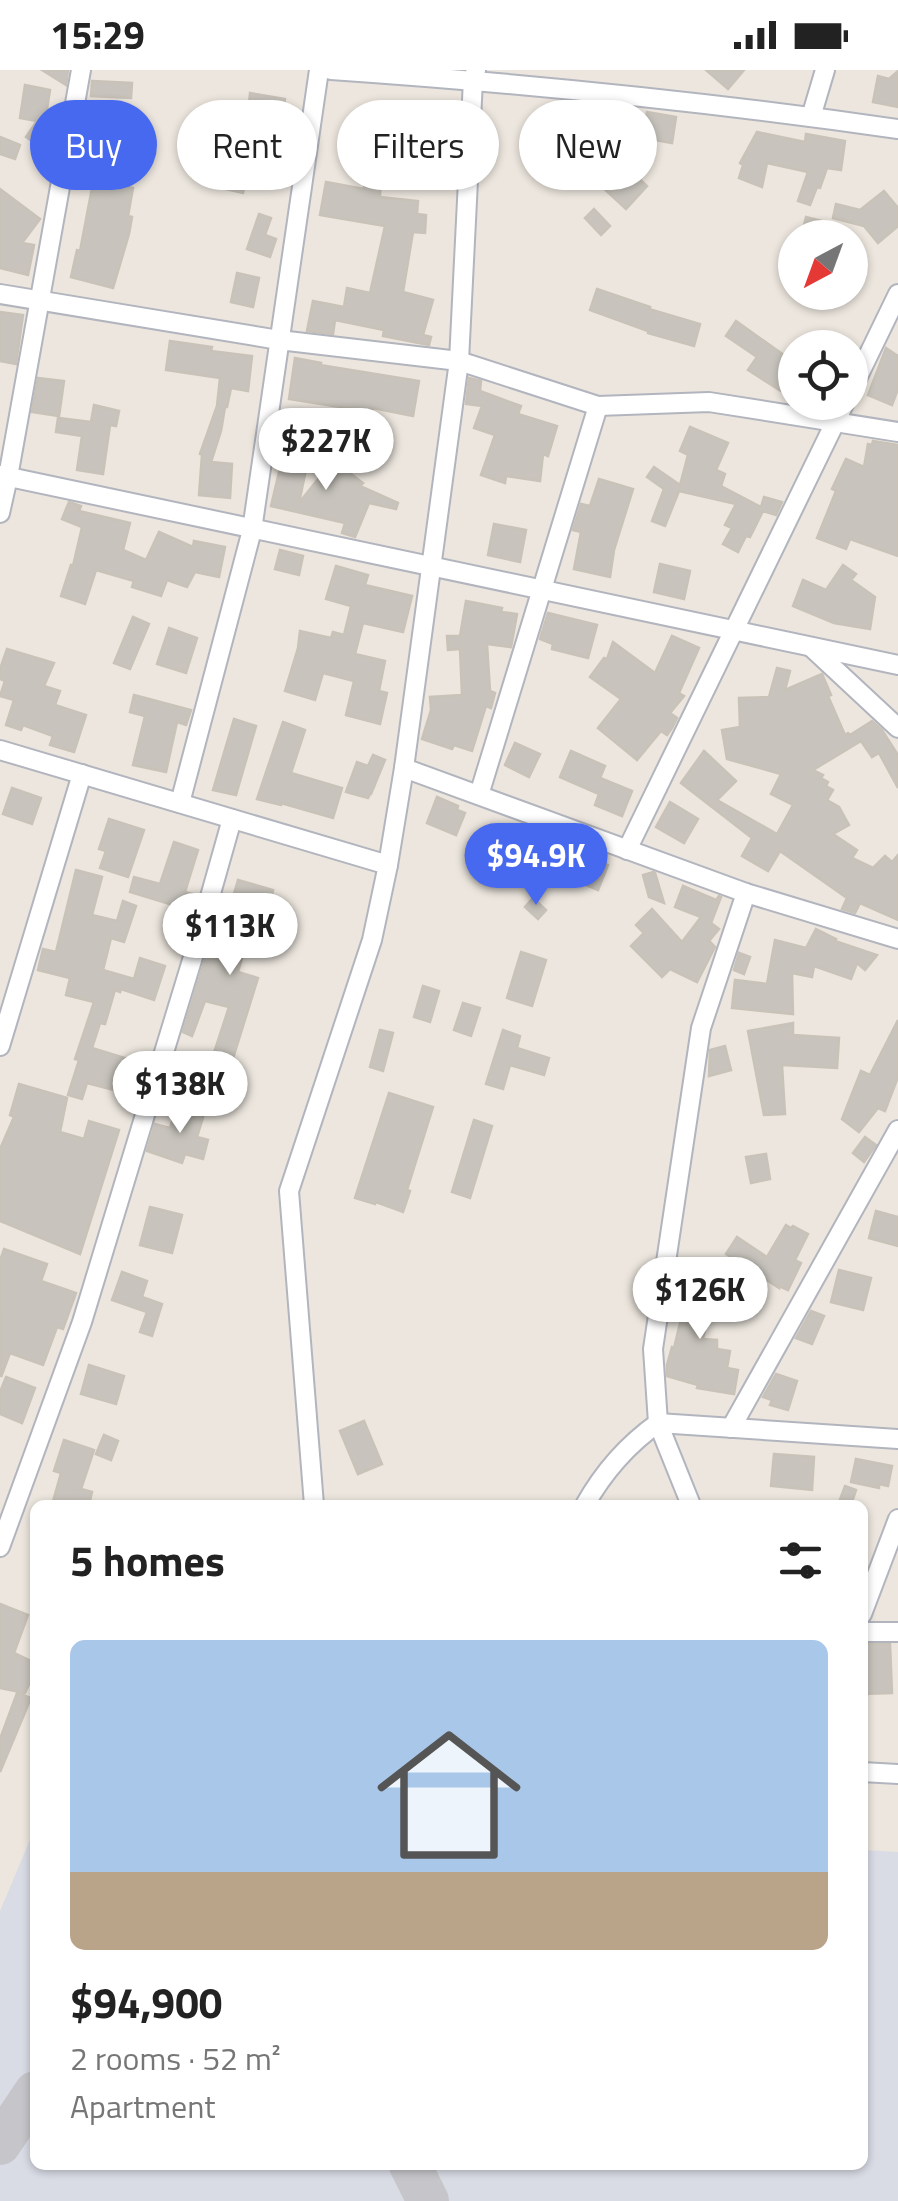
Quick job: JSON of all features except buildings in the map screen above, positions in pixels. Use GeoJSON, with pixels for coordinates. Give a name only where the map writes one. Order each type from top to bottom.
{"type":"FeatureCollection","features":[{"type":"Feature","properties":{"kind":"street"},"geometry":{"type":"LineString","coordinates":[[0,513],[80,70]]}},
{"type":"Feature","properties":{"kind":"street"},"geometry":{"type":"LineString","coordinates":[[180,803],[252,530],[320,70]]}},
{"type":"Feature","properties":{"kind":"street"},"geometry":{"type":"LineString","coordinates":[[331,70],[475,75],[898,129]]}},
{"type":"Feature","properties":{"kind":"street"},"geometry":{"type":"LineString","coordinates":[[812,116],[825,70]]}},
{"type":"Feature","properties":{"kind":"street"},"geometry":{"type":"LineString","coordinates":[[314,1500],[288,1191],[372,940],[388,865],[458,361],[475,75]]}},
{"type":"Feature","properties":{"kind":"street"},"geometry":{"type":"LineString","coordinates":[[0,294],[279,340],[458,361],[598,406],[710,402],[898,432]]}},
{"type":"Feature","properties":{"kind":"street"},"geometry":{"type":"LineString","coordinates":[[868,356],[898,294]]}},
{"type":"Feature","properties":{"kind":"street"},"geometry":{"type":"LineString","coordinates":[[479,795],[598,406]]}},
{"type":"Feature","properties":{"kind":"street"},"geometry":{"type":"LineString","coordinates":[[628,850],[836,420]]}},
{"type":"Feature","properties":{"kind":"street"},"geometry":{"type":"LineString","coordinates":[[4,476],[898,665]]}},
{"type":"Feature","properties":{"kind":"street"},"geometry":{"type":"LineString","coordinates":[[810,646],[898,728]]}},
{"type":"Feature","properties":{"kind":"street"},"geometry":{"type":"LineString","coordinates":[[0,750],[388,865]]}},
{"type":"Feature","properties":{"kind":"street"},"geometry":{"type":"LineString","coordinates":[[404,768],[746,892],[898,939]]}},
{"type":"Feature","properties":{"kind":"street"},"geometry":{"type":"LineString","coordinates":[[0,1046],[82,774]]}},
{"type":"Feature","properties":{"kind":"street"},"geometry":{"type":"LineString","coordinates":[[0,1547],[82,1322],[232,819]]}},
{"type":"Feature","properties":{"kind":"street"},"geometry":{"type":"LineString","coordinates":[[689,1500],[658,1422],[653,1349],[701,1028],[746,892]]}},
{"type":"Feature","properties":{"kind":"street"},"geometry":{"type":"LineString","coordinates":[[731,1428],[898,1130]]}},
{"type":"Feature","properties":{"kind":"street"},"geometry":{"type":"LineString","coordinates":[[589,1500],[599,1481],[633,1441],[658,1422],[898,1439]]}},
{"type":"Feature","properties":{"kind":"street"},"geometry":{"type":"LineString","coordinates":[[868,1598],[898,1519]]}},
{"type":"Feature","properties":{"kind":"street"},"geometry":{"type":"LineString","coordinates":[[868,1632],[898,1632]]}},
{"type":"Feature","properties":{"kind":"street"},"geometry":{"type":"LineString","coordinates":[[868,1772],[898,1774]]}},
{"type":"Feature","properties":{"kind":"shaded area"},"geometry":{"type":"Polygon","coordinates":[[[30,1840],[30,2170],[868,2170],[868,1850],[898,1852],[898,2201],[0,2201],[0,1911],[30,1840]]]}},
{"type":"Feature","properties":{"kind":"taxiway"},"geometry":{"type":"LineString","coordinates":[[0,2144],[30,2099]]}},
{"type":"Feature","properties":{"kind":"taxiway"},"geometry":{"type":"LineString","coordinates":[[412,2170],[428,2201]]}}]}
